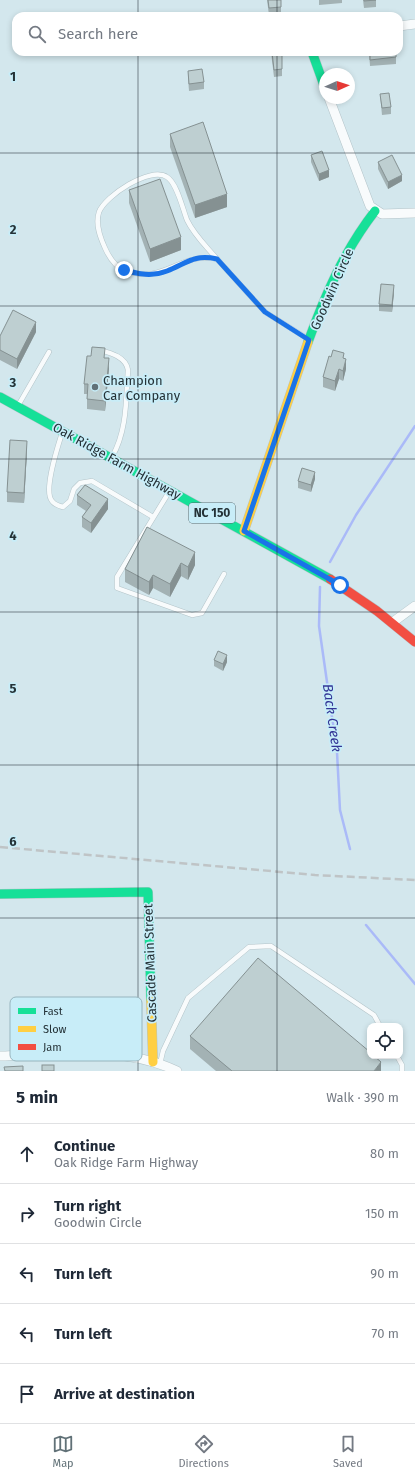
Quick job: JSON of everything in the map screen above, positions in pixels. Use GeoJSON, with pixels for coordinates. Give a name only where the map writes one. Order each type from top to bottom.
{"type":"FeatureCollection","features":[{"type":"Feature","properties":{"kind":"street"},"geometry":{"type":"LineString","coordinates":[[403,26],[415,24]]}},
{"type":"Feature","properties":{"kind":"street"},"geometry":{"type":"LineString","coordinates":[[313,56],[319,71]]}},
{"type":"Feature","properties":{"kind":"street"},"geometry":{"type":"LineString","coordinates":[[331,104],[367,200],[375,211],[390,215],[415,213]]}},
{"type":"Feature","properties":{"kind":"street","name":"Goodwin Circle"},"geometry":{"type":"LineString","coordinates":[[244,531],[309,340],[345,254],[362,226],[375,211]]}},
{"type":"Feature","properties":{"kind":"street","name":"Oak Ridge Farm Highway"},"geometry":{"type":"LineString","coordinates":[[1,400],[18,407],[340,585],[393,622],[415,642]]}},
{"type":"Feature","properties":{"kind":"street"},"geometry":{"type":"LineString","coordinates":[[393,622],[415,606]]}},
{"type":"Feature","properties":{"kind":"street","name":"Cascade Main Street"},"geometry":{"type":"LineString","coordinates":[[0,894],[148,892],[156,1063]]}},
{"type":"Feature","properties":{"kind":"street"},"geometry":{"type":"LineString","coordinates":[[0,1056],[10,1056]]}},
{"type":"Feature","properties":{"kind":"street"},"geometry":{"type":"LineString","coordinates":[[142,1060],[156,1063],[177,1071]]}},
{"type":"Feature","properties":{"kind":"lane"},"geometry":{"type":"LineString","coordinates":[[217,259],[207,257],[192,259],[166,272],[151,275],[138,274],[124,270],[116,266],[107,253],[100,237],[97,222],[102,206],[124,187],[137,180],[155,174],[168,177],[173,182],[188,222],[217,259],[265,312],[309,340]]}},
{"type":"Feature","properties":{"kind":"lane"},"geometry":{"type":"LineString","coordinates":[[98,350],[110,353],[120,358],[125,362],[128,370],[125,415],[119,445],[111,458]]}},
{"type":"Feature","properties":{"kind":"lane"},"geometry":{"type":"LineString","coordinates":[[18,407],[48,352]]}},
{"type":"Feature","properties":{"kind":"lane"},"geometry":{"type":"LineString","coordinates":[[62,432],[48,494],[52,501],[62,507],[70,501],[74,488],[80,483],[92,481],[153,517]]}},
{"type":"Feature","properties":{"kind":"lane"},"geometry":{"type":"LineString","coordinates":[[170,490],[117,577],[118,588],[192,615],[202,613],[224,574]]}},
{"type":"Feature","properties":{"kind":"lane"},"geometry":{"type":"LineString","coordinates":[[156,1063],[188,998],[249,946],[271,946],[374,1015],[378,1023]]}},
{"type":"Feature","properties":{"kind":"lane"},"geometry":{"type":"LineString","coordinates":[[399,1059],[402,1065],[402,1071]]}},
{"type":"Feature","properties":{"kind":"building"},"geometry":{"type":"Polygon","coordinates":[[[268,0],[281,0],[281,7],[269,8],[268,0]]]}},
{"type":"Feature","properties":{"kind":"building"},"geometry":{"type":"Polygon","coordinates":[[[272,56],[282,56],[282,69],[274,70],[272,56]]]}},
{"type":"Feature","properties":{"kind":"building"},"geometry":{"type":"Polygon","coordinates":[[[370,56],[396,56],[396,57],[370,60],[370,56]]]}},
{"type":"Feature","properties":{"kind":"building"},"geometry":{"type":"Polygon","coordinates":[[[202,69],[204,82],[189,84],[188,71],[202,69]]]}},
{"type":"Feature","properties":{"kind":"building"},"geometry":{"type":"Polygon","coordinates":[[[389,93],[391,107],[382,108],[380,94],[389,93]]]}},
{"type":"Feature","properties":{"kind":"building"},"geometry":{"type":"Polygon","coordinates":[[[203,122],[227,194],[195,205],[170,134],[203,122]]]}},
{"type":"Feature","properties":{"kind":"building"},"geometry":{"type":"Polygon","coordinates":[[[322,151],[329,170],[319,174],[311,155],[322,151]]]}},
{"type":"Feature","properties":{"kind":"building"},"geometry":{"type":"Polygon","coordinates":[[[392,155],[402,175],[388,182],[378,162],[392,155]]]}},
{"type":"Feature","properties":{"kind":"building"},"geometry":{"type":"Polygon","coordinates":[[[160,179],[181,237],[150,249],[129,190],[160,179]]]}},
{"type":"Feature","properties":{"kind":"building"},"geometry":{"type":"Polygon","coordinates":[[[381,284],[394,285],[392,305],[379,304],[381,284]]]}},
{"type":"Feature","properties":{"kind":"building"},"geometry":{"type":"Polygon","coordinates":[[[13,310],[36,322],[17,359],[0,350],[0,336],[13,310]]]}},
{"type":"Feature","properties":{"kind":"building"},"geometry":{"type":"Polygon","coordinates":[[[92,347],[105,348],[104,358],[109,358],[105,401],[87,399],[88,384],[84,384],[87,356],[91,356],[92,347]]]}},
{"type":"Feature","properties":{"kind":"building"},"geometry":{"type":"Polygon","coordinates":[[[333,350],[344,353],[343,358],[346,359],[343,371],[339,369],[335,381],[323,377],[329,356],[331,357],[333,350]]]}},
{"type":"Feature","properties":{"kind":"building"},"geometry":{"type":"Polygon","coordinates":[[[10,440],[27,441],[24,493],[7,492],[10,440]]]}},
{"type":"Feature","properties":{"kind":"building"},"geometry":{"type":"Polygon","coordinates":[[[302,468],[315,472],[311,485],[298,481],[302,468]]]}},
{"type":"Feature","properties":{"kind":"building"},"geometry":{"type":"Polygon","coordinates":[[[85,485],[108,499],[91,523],[82,517],[91,505],[77,495],[85,485]]]}},
{"type":"Feature","properties":{"kind":"building"},"geometry":{"type":"Polygon","coordinates":[[[147,527],[195,552],[188,567],[181,563],[170,584],[153,575],[149,582],[125,569],[147,527]]]}},
{"type":"Feature","properties":{"kind":"building"},"geometry":{"type":"Polygon","coordinates":[[[218,651],[227,655],[223,664],[214,660],[218,651]]]}},
{"type":"Feature","properties":{"kind":"building"},"geometry":{"type":"Polygon","coordinates":[[[258,958],[367,1049],[367,1059],[378,1059],[381,1062],[374,1071],[232,1071],[190,1036],[258,958]]]}},
{"type":"Feature","properties":{"kind":"building"},"geometry":{"type":"Polygon","coordinates":[[[42,1065],[54,1065],[54,1071],[42,1071],[42,1065]]]}},
{"type":"Feature","properties":{"kind":"building"},"geometry":{"type":"Polygon","coordinates":[[[23,1066],[23,1071],[5,1071],[4,1067],[23,1066]]]}},
{"type":"Feature","properties":{"kind":"waterway","name":"Back Creek"},"geometry":{"type":"LineString","coordinates":[[330,562],[356,515],[415,426]]}},
{"type":"Feature","properties":{"kind":"waterway","name":"Back Creek"},"geometry":{"type":"LineString","coordinates":[[320,587],[319,626],[337,752],[340,810],[350,849]]}},
{"type":"Feature","properties":{"kind":"waterway","name":"Back Creek"},"geometry":{"type":"LineString","coordinates":[[366,925],[415,984]]}},
{"type":"Feature","properties":{"kind":"railway"},"geometry":{"type":"LineString","coordinates":[[0,847],[315,875],[415,880]]}},
{"type":"Feature","properties":{"kind":"traffic: fast"},"geometry":{"type":"LineString","coordinates":[[313,56],[319,71]]}},
{"type":"Feature","properties":{"kind":"traffic: fast"},"geometry":{"type":"LineString","coordinates":[[308,342],[321,307],[336,274],[354,242],[375,211]]}},
{"type":"Feature","properties":{"kind":"traffic: fast"},"geometry":{"type":"LineString","coordinates":[[0,397],[330,579]]}},
{"type":"Feature","properties":{"kind":"traffic: fast"},"geometry":{"type":"LineString","coordinates":[[0,894],[148,892],[151,1000]]}},
{"type":"Feature","properties":{"kind":"traffic: slow"},"geometry":{"type":"LineString","coordinates":[[244,531],[308,342]]}},
{"type":"Feature","properties":{"kind":"traffic: slow"},"geometry":{"type":"LineString","coordinates":[[151,1000],[153,1062]]}},
{"type":"Feature","properties":{"kind":"traffic: jam"},"geometry":{"type":"LineString","coordinates":[[330,579],[377,611],[415,642]]}},
{"type":"Feature","properties":{"kind":"place","name":"Champion Car Company"},"geometry":{"type":"Point","coordinates":[95,387]}},
{"type":"Feature","properties":{"kind":"route"},"geometry":{"type":"LineString","coordinates":[[124,270],[138,274],[151,275],[166,272],[192,259],[207,257],[217,259],[265,312],[272,318],[309,340],[244,531],[340,585]]}}]}
